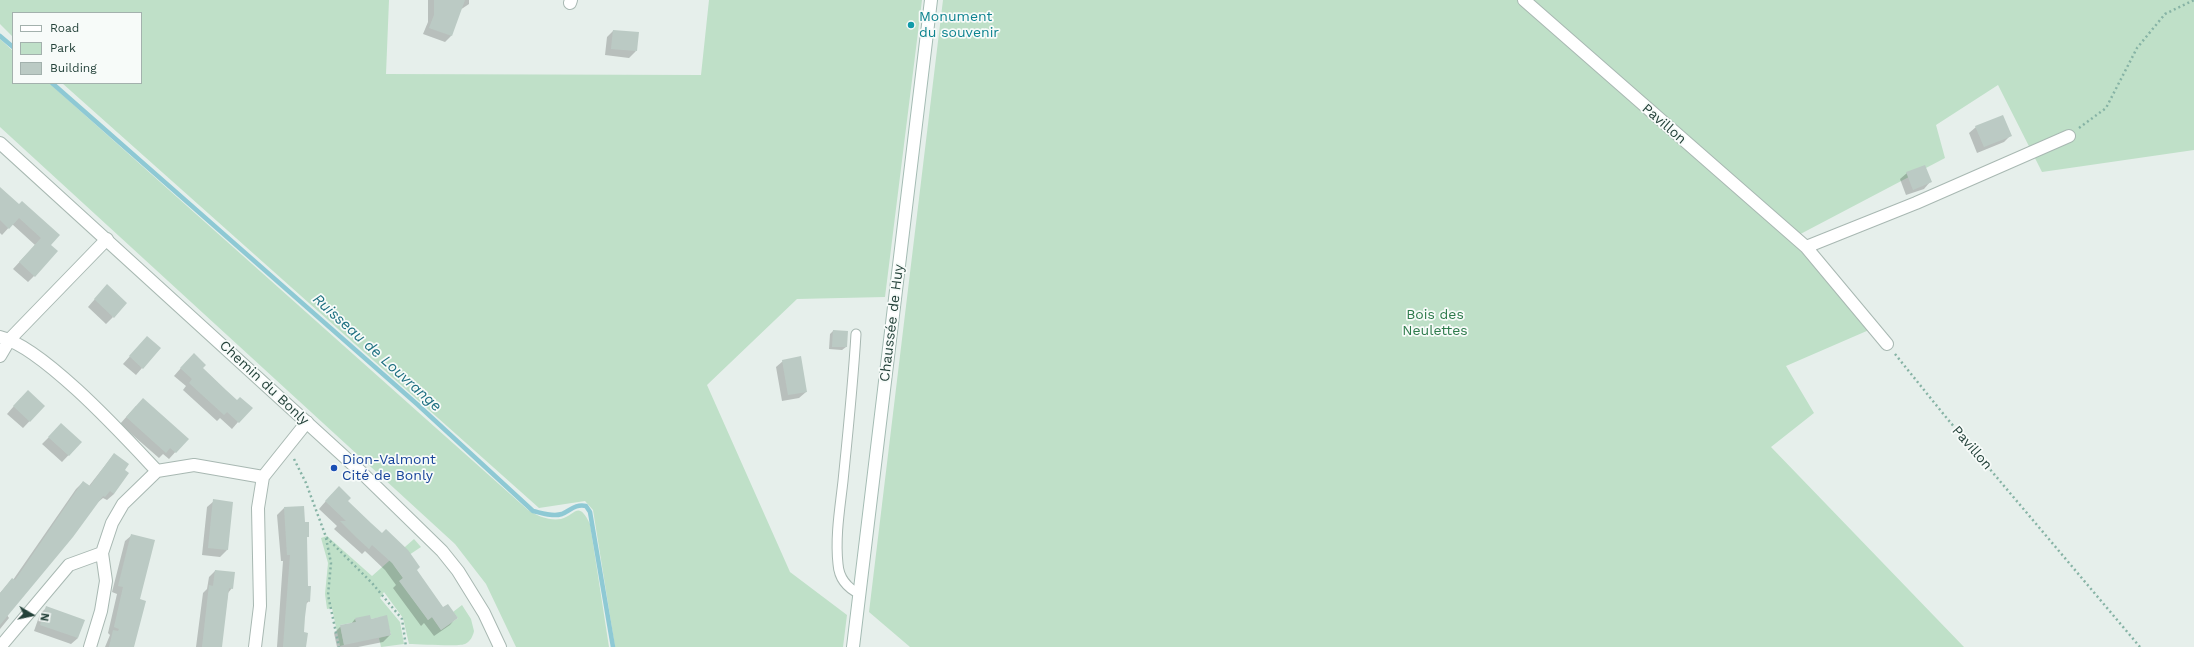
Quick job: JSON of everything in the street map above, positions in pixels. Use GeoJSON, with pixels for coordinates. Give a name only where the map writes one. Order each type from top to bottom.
{"type":"FeatureCollection","features":[{"type":"Feature","properties":{"kind":"street","name":"Chaussée de Huy"},"geometry":{"type":"LineString","coordinates":[[853,647],[931,0]]}},
{"type":"Feature","properties":{"kind":"street","name":"Pavillon"},"geometry":{"type":"LineString","coordinates":[[1524,0],[1806,247],[1887,344]]}},
{"type":"Feature","properties":{"kind":"street"},"geometry":{"type":"LineString","coordinates":[[1806,247],[1916,203],[2069,136]]}},
{"type":"Feature","properties":{"kind":"street","name":"Chemin du Bonly"},"geometry":{"type":"LineString","coordinates":[[0,143],[307,422],[442,551],[458,571],[484,614],[500,647]]}},
{"type":"Feature","properties":{"kind":"street"},"geometry":{"type":"LineString","coordinates":[[0,356],[5,338],[107,239]]}},
{"type":"Feature","properties":{"kind":"street"},"geometry":{"type":"LineString","coordinates":[[5,338],[51,367],[126,438],[158,471]]}},
{"type":"Feature","properties":{"kind":"street"},"geometry":{"type":"LineString","coordinates":[[255,647],[260,606],[258,508],[263,477],[285,447],[307,422]]}},
{"type":"Feature","properties":{"kind":"street"},"geometry":{"type":"LineString","coordinates":[[90,647],[101,611],[106,581],[102,553],[112,523],[123,504],[136,489],[158,471],[194,465],[263,477]]}},
{"type":"Feature","properties":{"kind":"street"},"geometry":{"type":"LineString","coordinates":[[0,647],[69,565],[102,553]]}},
{"type":"Feature","properties":{"kind":"lane"},"geometry":{"type":"LineString","coordinates":[[856,334],[853,393],[838,529],[838,564],[841,578],[850,589],[860,594]]}},
{"type":"Feature","properties":{"kind":"path"},"geometry":{"type":"LineString","coordinates":[[2069,136],[2106,108],[2137,48],[2165,14],[2194,0]]}},
{"type":"Feature","properties":{"kind":"path","name":"Pavillon"},"geometry":{"type":"LineString","coordinates":[[1887,344],[1945,416],[2140,647]]}},
{"type":"Feature","properties":{"kind":"path"},"geometry":{"type":"LineString","coordinates":[[285,447],[298,464],[326,537],[331,563],[328,595],[339,647]]}},
{"type":"Feature","properties":{"kind":"path"},"geometry":{"type":"LineString","coordinates":[[326,537],[372,583],[402,619],[406,647]]}},
{"type":"Feature","properties":{"kind":"green space"},"geometry":{"type":"Polygon","coordinates":[[[0,0],[389,0],[386,74],[701,75],[709,0],[922,0],[885,297],[797,299],[707,385],[790,572],[847,615],[843,647],[615,647],[593,510],[585,501],[539,508],[63,84],[142,84],[142,12],[12,12],[12,36],[0,24],[0,0]]]}},
{"type":"Feature","properties":{"kind":"green space","name":"Bois des Neulettes"},"geometry":{"type":"Polygon","coordinates":[[[943,0],[2194,0],[2194,150],[2042,172],[1998,85],[1936,125],[1945,158],[1789,240],[1806,254],[1869,330],[1786,366],[1814,413],[1771,447],[1964,647],[910,647],[869,612],[943,0]]]}},
{"type":"Feature","properties":{"kind":"green space"},"geometry":{"type":"Polygon","coordinates":[[[0,39],[12,50],[12,84],[50,84],[528,510],[548,519],[561,519],[576,511],[582,512],[590,524],[609,647],[516,647],[486,584],[455,544],[0,127],[0,39]]]}},
{"type":"Feature","properties":{"kind":"green space"},"geometry":{"type":"Polygon","coordinates":[[[327,536],[372,576],[414,539],[421,547],[394,565],[403,578],[400,581],[428,620],[432,617],[441,630],[458,618],[453,612],[462,605],[471,619],[474,631],[470,640],[461,645],[409,644],[403,618],[384,592],[380,598],[400,622],[404,644],[381,647],[379,638],[391,635],[386,616],[371,619],[355,618],[356,622],[340,625],[344,645],[340,646],[332,608],[327,609],[325,594],[328,563],[321,538],[327,536]]]}},
{"type":"Feature","properties":{"kind":"building"},"geometry":{"type":"Polygon","coordinates":[[[434,0],[465,0],[452,36],[429,28],[434,15],[434,0]]]}},
{"type":"Feature","properties":{"kind":"building"},"geometry":{"type":"Polygon","coordinates":[[[613,30],[639,32],[637,51],[611,49],[613,30]]]}},
{"type":"Feature","properties":{"kind":"building"},"geometry":{"type":"Polygon","coordinates":[[[2003,115],[2012,136],[1984,147],[1975,126],[2003,115]]]}},
{"type":"Feature","properties":{"kind":"building"},"geometry":{"type":"Polygon","coordinates":[[[1925,165],[1932,182],[1913,190],[1906,172],[1925,165]]]}},
{"type":"Feature","properties":{"kind":"building"},"geometry":{"type":"Polygon","coordinates":[[[0,187],[19,204],[22,201],[60,235],[51,245],[58,251],[35,277],[19,262],[41,238],[19,218],[9,229],[0,220],[0,187]]]}},
{"type":"Feature","properties":{"kind":"building"},"geometry":{"type":"Polygon","coordinates":[[[107,284],[127,303],[114,318],[94,299],[107,284]]]}},
{"type":"Feature","properties":{"kind":"building"},"geometry":{"type":"Polygon","coordinates":[[[833,330],[848,331],[847,347],[832,347],[833,330]]]}},
{"type":"Feature","properties":{"kind":"building"},"geometry":{"type":"Polygon","coordinates":[[[147,336],[161,348],[143,369],[129,356],[147,336]]]}},
{"type":"Feature","properties":{"kind":"building"},"geometry":{"type":"Polygon","coordinates":[[[194,353],[206,365],[203,368],[226,390],[237,400],[240,397],[253,408],[239,423],[227,412],[224,415],[189,383],[192,379],[180,368],[194,353]]]}},
{"type":"Feature","properties":{"kind":"building"},"geometry":{"type":"Polygon","coordinates":[[[801,356],[807,392],[788,395],[782,360],[801,356]]]}},
{"type":"Feature","properties":{"kind":"building"},"geometry":{"type":"Polygon","coordinates":[[[28,390],[45,406],[30,422],[13,406],[28,390]]]}},
{"type":"Feature","properties":{"kind":"building"},"geometry":{"type":"Polygon","coordinates":[[[143,398],[189,439],[176,453],[170,448],[166,453],[126,417],[143,398]]]}},
{"type":"Feature","properties":{"kind":"building"},"geometry":{"type":"Polygon","coordinates":[[[61,423],[82,442],[69,456],[48,437],[61,423]]]}},
{"type":"Feature","properties":{"kind":"building"},"geometry":{"type":"Polygon","coordinates":[[[114,453],[129,464],[125,470],[129,473],[114,494],[110,491],[105,497],[103,496],[73,537],[0,625],[0,593],[12,578],[15,580],[83,481],[90,486],[114,453]]]}},
{"type":"Feature","properties":{"kind":"building"},"geometry":{"type":"Polygon","coordinates":[[[339,486],[351,498],[348,501],[371,523],[382,533],[386,529],[408,550],[420,567],[417,570],[443,607],[448,604],[458,618],[441,630],[432,617],[428,620],[399,581],[403,578],[392,563],[372,545],[369,549],[357,538],[340,521],[346,521],[325,501],[339,486]]]}},
{"type":"Feature","properties":{"kind":"building"},"geometry":{"type":"Polygon","coordinates":[[[213,499],[233,502],[228,550],[208,548],[213,499]]]}},
{"type":"Feature","properties":{"kind":"building"},"geometry":{"type":"Polygon","coordinates":[[[304,506],[305,522],[309,522],[309,537],[307,537],[308,586],[311,586],[310,602],[307,601],[305,617],[304,632],[308,633],[306,647],[283,647],[290,555],[287,555],[284,507],[304,506]]]}},
{"type":"Feature","properties":{"kind":"building"},"geometry":{"type":"Polygon","coordinates":[[[131,534],[155,540],[140,599],[146,601],[134,647],[109,647],[113,630],[118,631],[119,629],[114,627],[123,587],[118,586],[131,534]]]}},
{"type":"Feature","properties":{"kind":"building"},"geometry":{"type":"Polygon","coordinates":[[[215,570],[235,572],[233,589],[229,588],[222,647],[202,647],[209,585],[213,586],[215,570]]]}},
{"type":"Feature","properties":{"kind":"building"},"geometry":{"type":"Polygon","coordinates":[[[46,606],[85,620],[78,638],[40,625],[46,606]]]}},
{"type":"Feature","properties":{"kind":"building"},"geometry":{"type":"Polygon","coordinates":[[[370,615],[371,619],[387,615],[391,635],[344,645],[340,625],[356,622],[355,618],[370,615]]]}},
{"type":"Feature","properties":{"kind":"waterway","name":"Ruisseau de Louvrange"},"geometry":{"type":"LineString","coordinates":[[0,36],[12,46]]}},
{"type":"Feature","properties":{"kind":"waterway","name":"Ruisseau de Louvrange"},"geometry":{"type":"LineString","coordinates":[[53,84],[418,405],[533,511],[558,515],[576,507],[586,506],[590,512],[613,647]]}},
{"type":"Feature","properties":{"kind":"place","name":"Monument du souvenir"},"geometry":{"type":"Point","coordinates":[911,25]}},
{"type":"Feature","properties":{"kind":"place","name":"Dion-Valmont Cité de Bonly"},"geometry":{"type":"Point","coordinates":[334,468]}}]}
